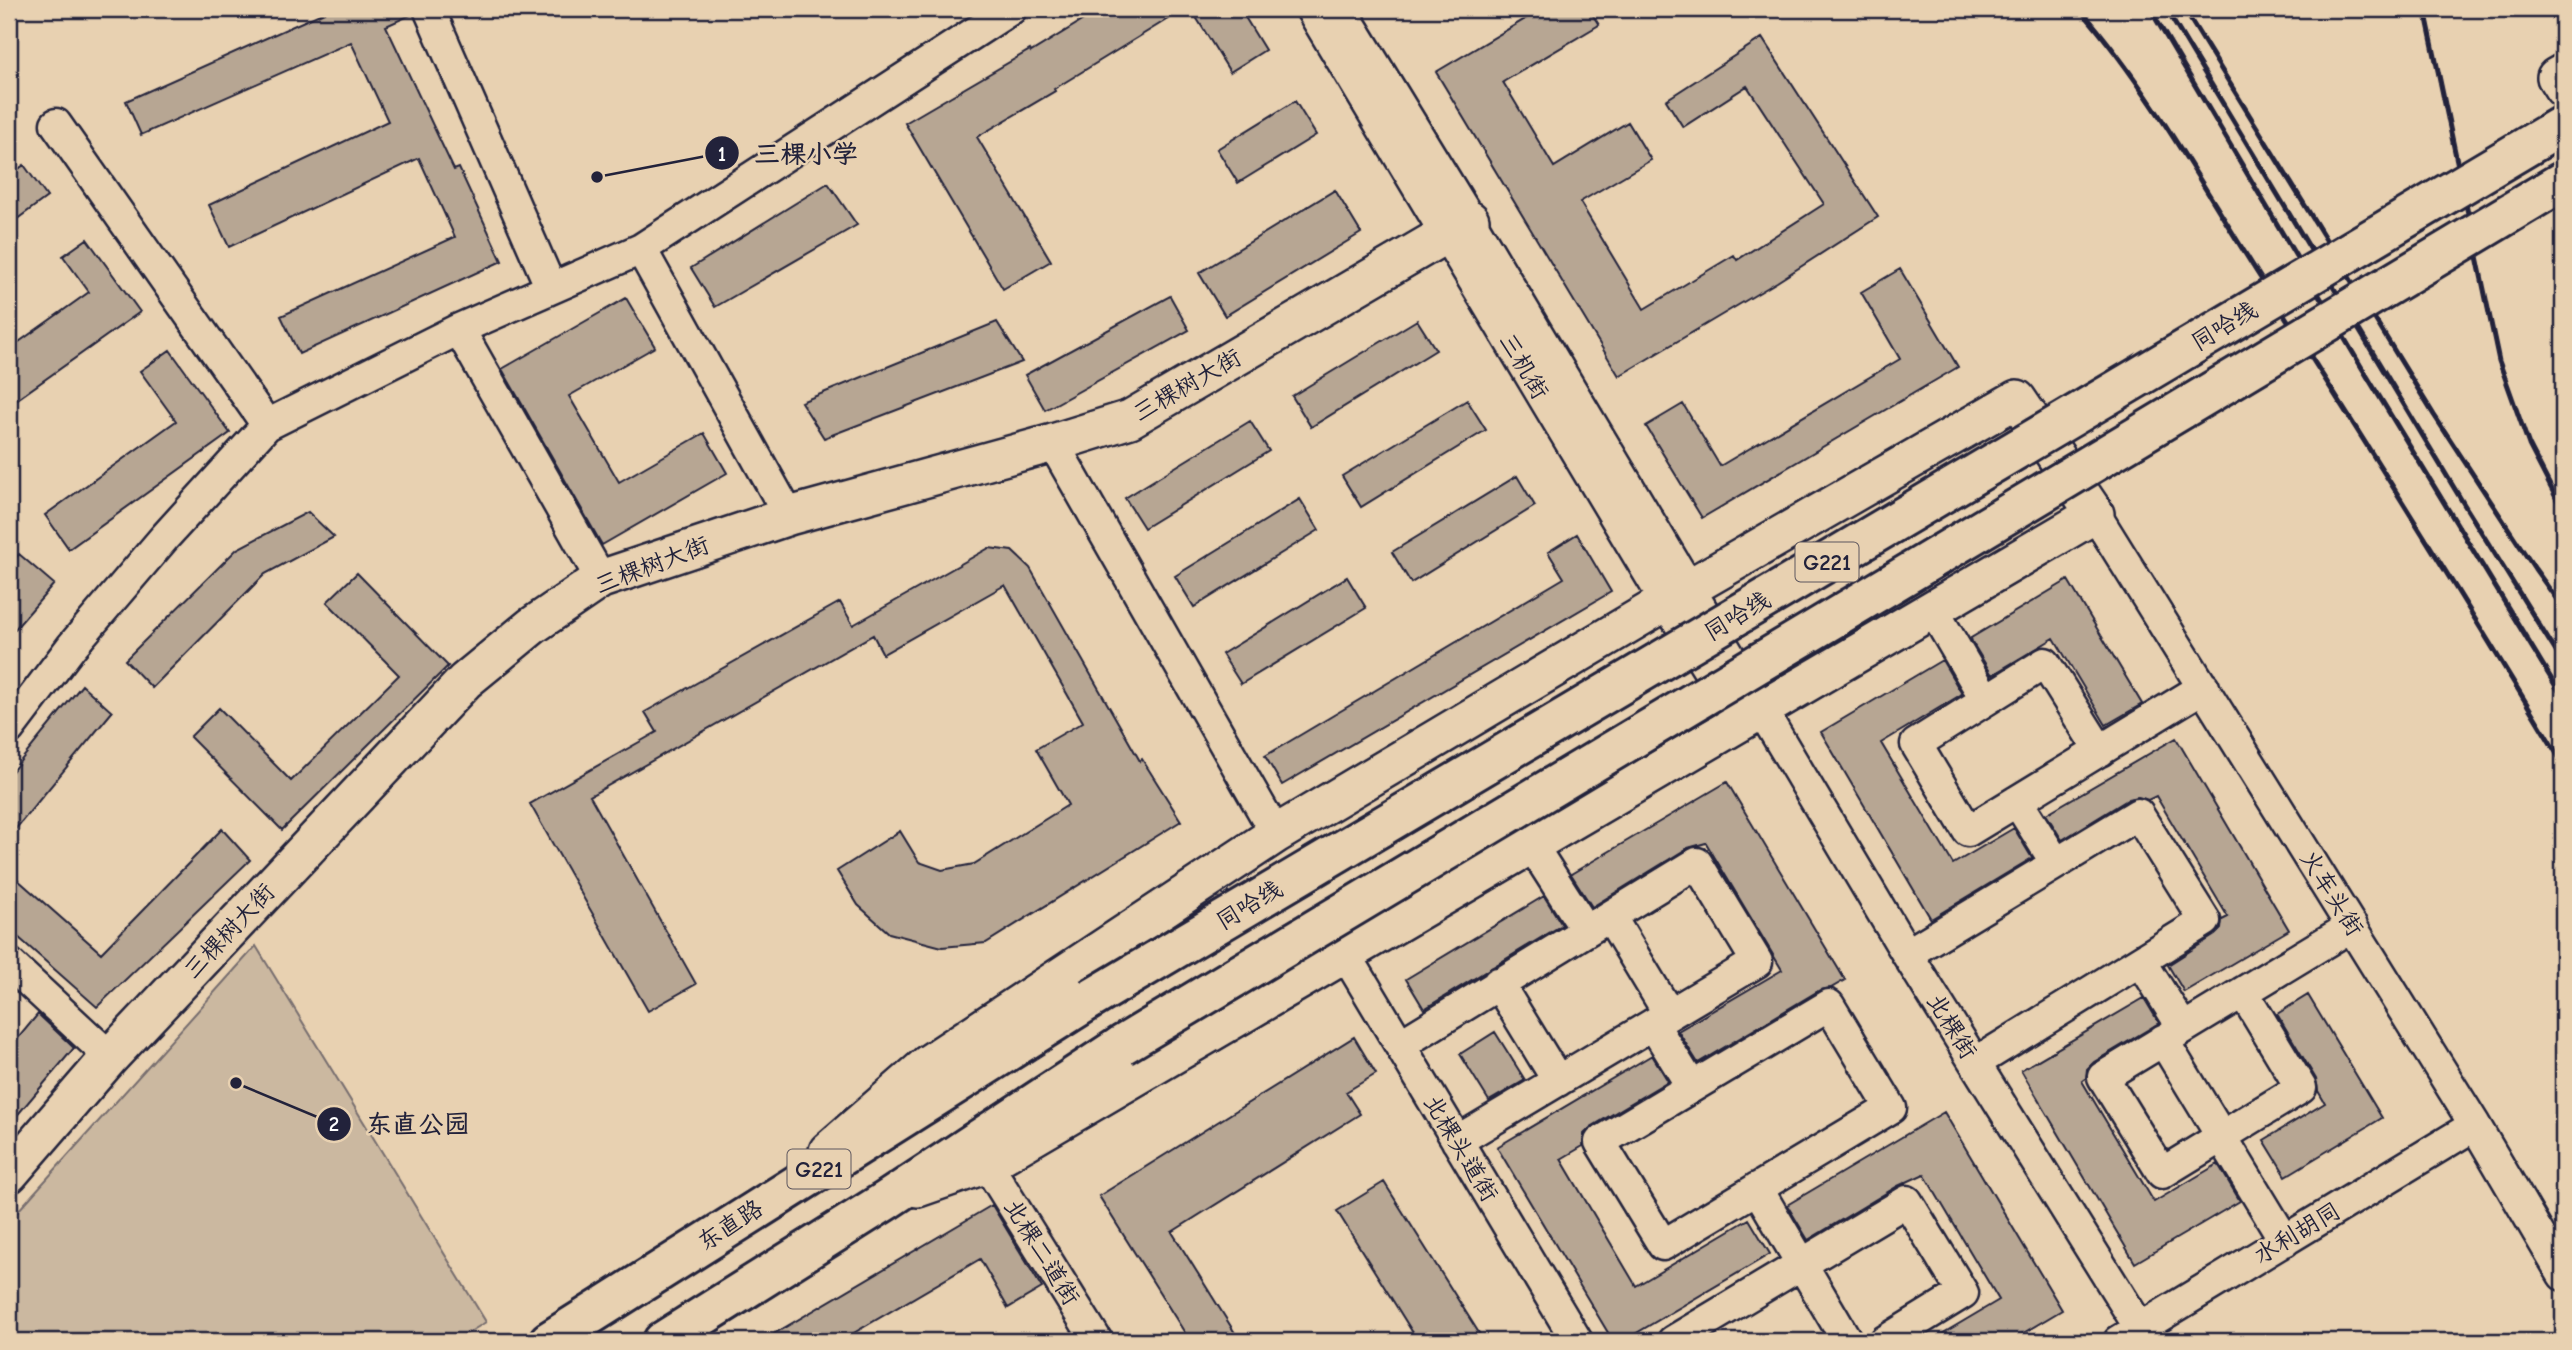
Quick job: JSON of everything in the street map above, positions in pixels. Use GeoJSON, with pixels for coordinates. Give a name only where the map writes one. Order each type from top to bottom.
{"type":"FeatureCollection","features":[{"type":"Feature","properties":{"kind":"highway","name":"同哈线"},"geometry":{"type":"LineString","coordinates":[[1091,999],[2563,125]]}},
{"type":"Feature","properties":{"kind":"highway","name":"同哈线"},"geometry":{"type":"LineString","coordinates":[[887,1199],[1122,1045],[2563,181]]}},
{"type":"Feature","properties":{"kind":"highway","name":"东直路"},"geometry":{"type":"LineString","coordinates":[[549,1341],[1091,999]]}},
{"type":"Feature","properties":{"kind":"highway","name":"G221"},"geometry":{"type":"LineString","coordinates":[[663,1341],[887,1199]]}},
{"type":"Feature","properties":{"kind":"main road"},"geometry":{"type":"LineString","coordinates":[[2563,73],[2556,77],[2563,88]]}},
{"type":"Feature","properties":{"kind":"main road","name":"三棵树大街"},"geometry":{"type":"LineString","coordinates":[[9,1174],[110,1057],[465,681],[533,626],[601,579],[789,516],[1130,419],[1458,227]]}},
{"type":"Feature","properties":{"kind":"main road"},"geometry":{"type":"LineString","coordinates":[[778,1195],[928,1064],[1276,834],[1678,595],[2017,399],[2095,514],[987,1164],[887,1199]]}},
{"type":"Feature","properties":{"kind":"street"},"geometry":{"type":"LineString","coordinates":[[429,9],[551,288]]}},
{"type":"Feature","properties":{"kind":"street"},"geometry":{"type":"LineString","coordinates":[[9,729],[81,636],[164,538],[267,425],[459,329],[641,249],[1011,9]]}},
{"type":"Feature","properties":{"kind":"street","name":"三机街"},"geometry":{"type":"LineString","coordinates":[[1311,9],[1458,227]]}},
{"type":"Feature","properties":{"kind":"street","name":"三机街"},"geometry":{"type":"LineString","coordinates":[[1341,9],[1458,227],[1750,715]]}},
{"type":"Feature","properties":{"kind":"street"},"geometry":{"type":"LineString","coordinates":[[56,124],[267,425]]}},
{"type":"Feature","properties":{"kind":"street"},"geometry":{"type":"LineString","coordinates":[[641,249],[789,516]]}},
{"type":"Feature","properties":{"kind":"street"},"geometry":{"type":"LineString","coordinates":[[459,329],[601,579]]}},
{"type":"Feature","properties":{"kind":"street"},"geometry":{"type":"LineString","coordinates":[[1053,443],[1276,834]]}},
{"type":"Feature","properties":{"kind":"street","name":"火车头街"},"geometry":{"type":"LineString","coordinates":[[2095,514],[2475,1125],[2563,1275]]}},
{"type":"Feature","properties":{"kind":"street"},"geometry":{"type":"LineString","coordinates":[[1932,608],[1986,700]]}},
{"type":"Feature","properties":{"kind":"street"},"geometry":{"type":"LineString","coordinates":[[2100,751],[2045,663],[1916,744],[1968,831],[2100,751],[2204,687]]}},
{"type":"Feature","properties":{"kind":"street","name":"北棵街"},"geometry":{"type":"LineString","coordinates":[[1750,715],[1975,1063],[2135,1337]]}},
{"type":"Feature","properties":{"kind":"street"},"geometry":{"type":"LineString","coordinates":[[2017,801],[2056,863]]}},
{"type":"Feature","properties":{"kind":"street"},"geometry":{"type":"LineString","coordinates":[[1907,954],[2138,814],[2205,921],[1975,1063]]}},
{"type":"Feature","properties":{"kind":"street"},"geometry":{"type":"LineString","coordinates":[[1531,844],[1598,923],[1661,1019],[1692,1087]]}},
{"type":"Feature","properties":{"kind":"street"},"geometry":{"type":"LineString","coordinates":[[1400,1045],[1697,863],[1751,951],[1757,962],[1457,1141]]}},
{"type":"Feature","properties":{"kind":"street"},"geometry":{"type":"LineString","coordinates":[[2243,992],[2301,1088],[2162,1173],[2103,1077],[2173,1034],[2352,926]]}},
{"type":"Feature","properties":{"kind":"street","name":"北棵头道街"},"geometry":{"type":"LineString","coordinates":[[1346,955],[1577,1341]]}},
{"type":"Feature","properties":{"kind":"street"},"geometry":{"type":"LineString","coordinates":[[2141,961],[2221,1137],[2285,1241]]}},
{"type":"Feature","properties":{"kind":"street"},"geometry":{"type":"LineString","coordinates":[[9,963],[110,1057]]}},
{"type":"Feature","properties":{"kind":"street"},"geometry":{"type":"LineString","coordinates":[[1498,984],[1558,1081]]}},
{"type":"Feature","properties":{"kind":"street"},"geometry":{"type":"LineString","coordinates":[[1829,1004],[1891,1108],[1663,1245],[1600,1142],[1692,1087],[1829,1004]]}},
{"type":"Feature","properties":{"kind":"street","name":"水利胡同"},"geometry":{"type":"LineString","coordinates":[[2135,1337],[2475,1125]]}},
{"type":"Feature","properties":{"kind":"street","name":"北棵二道街"},"geometry":{"type":"LineString","coordinates":[[987,1164],[1097,1341]]}},
{"type":"Feature","properties":{"kind":"street"},"geometry":{"type":"LineString","coordinates":[[1757,1188],[1847,1341]]}},
{"type":"Feature","properties":{"kind":"street"},"geometry":{"type":"LineString","coordinates":[[1673,1341],[1907,1201],[1964,1293],[1885,1341]]}},
{"type":"Feature","properties":{"kind":"shaded area"},"geometry":{"type":"Polygon","coordinates":[[[256,946],[486,1322],[455,1341],[9,1341],[9,1221],[256,946]]]}},
{"type":"Feature","properties":{"kind":"building"},"geometry":{"type":"Polygon","coordinates":[[[331,9],[412,9],[413,14],[386,26],[454,170],[459,168],[502,261],[299,354],[281,316],[455,237],[419,158],[229,247],[209,205],[388,121],[351,42],[141,135],[126,101],[331,9]]]}},
{"type":"Feature","properties":{"kind":"building"},"geometry":{"type":"Polygon","coordinates":[[[1101,9],[1184,9],[977,137],[1051,261],[1003,289],[905,123],[1101,9]]]}},
{"type":"Feature","properties":{"kind":"building"},"geometry":{"type":"Polygon","coordinates":[[[1191,9],[1240,9],[1265,50],[1230,72],[1191,9]]]}},
{"type":"Feature","properties":{"kind":"building"},"geometry":{"type":"Polygon","coordinates":[[[1542,9],[1589,9],[1599,25],[1503,82],[1554,167],[1628,122],[1651,160],[1580,202],[1644,309],[1734,255],[1737,260],[1824,204],[1747,86],[1683,127],[1666,100],[1762,38],[1878,217],[1777,282],[1619,376],[1436,72],[1542,9]]]}},
{"type":"Feature","properties":{"kind":"building"},"geometry":{"type":"Polygon","coordinates":[[[1295,101],[1316,135],[1238,183],[1217,149],[1295,101]]]}},
{"type":"Feature","properties":{"kind":"building"},"geometry":{"type":"Polygon","coordinates":[[[24,165],[47,197],[9,225],[9,176],[24,165]]]}},
{"type":"Feature","properties":{"kind":"building"},"geometry":{"type":"Polygon","coordinates":[[[828,183],[857,225],[715,307],[691,268],[828,183]]]}},
{"type":"Feature","properties":{"kind":"building"},"geometry":{"type":"Polygon","coordinates":[[[1335,190],[1361,233],[1225,316],[1199,273],[1335,190]]]}},
{"type":"Feature","properties":{"kind":"building"},"geometry":{"type":"Polygon","coordinates":[[[87,239],[140,312],[9,405],[9,349],[89,292],[63,256],[87,239]]]}},
{"type":"Feature","properties":{"kind":"building"},"geometry":{"type":"Polygon","coordinates":[[[1900,269],[1958,367],[1702,518],[1646,426],[1683,404],[1720,466],[1900,359],[1861,292],[1900,269]]]}},
{"type":"Feature","properties":{"kind":"building"},"geometry":{"type":"Polygon","coordinates":[[[1170,296],[1189,330],[1045,410],[1025,375],[1170,296]]]}},
{"type":"Feature","properties":{"kind":"building"},"geometry":{"type":"Polygon","coordinates":[[[626,298],[655,347],[569,396],[619,482],[704,433],[727,473],[602,545],[502,369],[626,298]]]}},
{"type":"Feature","properties":{"kind":"building"},"geometry":{"type":"Polygon","coordinates":[[[1417,320],[1436,350],[1311,427],[1292,396],[1417,320]]]}},
{"type":"Feature","properties":{"kind":"building"},"geometry":{"type":"Polygon","coordinates":[[[997,322],[1022,362],[824,438],[801,402],[997,322]]]}},
{"type":"Feature","properties":{"kind":"building"},"geometry":{"type":"Polygon","coordinates":[[[170,350],[230,433],[69,549],[45,515],[176,421],[140,371],[170,350]]]}},
{"type":"Feature","properties":{"kind":"building"},"geometry":{"type":"Polygon","coordinates":[[[1467,400],[1486,430],[1361,507],[1342,476],[1467,400]]]}},
{"type":"Feature","properties":{"kind":"building"},"geometry":{"type":"Polygon","coordinates":[[[1250,421],[1269,451],[1144,528],[1125,498],[1250,421]]]}},
{"type":"Feature","properties":{"kind":"building"},"geometry":{"type":"Polygon","coordinates":[[[1517,476],[1535,506],[1411,583],[1392,552],[1517,476]]]}},
{"type":"Feature","properties":{"kind":"building"},"geometry":{"type":"Polygon","coordinates":[[[1300,499],[1319,530],[1194,607],[1175,576],[1300,499]]]}},
{"type":"Feature","properties":{"kind":"building"},"geometry":{"type":"Polygon","coordinates":[[[308,512],[334,537],[265,574],[152,688],[125,660],[237,549],[308,512]]]}},
{"type":"Feature","properties":{"kind":"building"},"geometry":{"type":"Polygon","coordinates":[[[1577,534],[1611,592],[1282,785],[1265,756],[1564,578],[1548,552],[1577,534]]]}},
{"type":"Feature","properties":{"kind":"building"},"geometry":{"type":"Polygon","coordinates":[[[989,548],[1012,551],[1030,568],[1140,761],[1142,759],[1181,821],[986,943],[942,947],[889,933],[858,905],[837,871],[900,831],[919,862],[942,870],[974,864],[1068,805],[1036,749],[1083,722],[1005,585],[883,654],[873,635],[590,796],[696,984],[648,1011],[530,804],[657,732],[645,712],[840,602],[853,625],[989,548]]]}},
{"type":"Feature","properties":{"kind":"building"},"geometry":{"type":"Polygon","coordinates":[[[19,554],[54,584],[9,636],[9,566],[19,554]]]}},
{"type":"Feature","properties":{"kind":"building"},"geometry":{"type":"Polygon","coordinates":[[[357,573],[448,666],[282,830],[190,737],[219,708],[291,781],[399,675],[327,602],[357,573]]]}},
{"type":"Feature","properties":{"kind":"building"},"geometry":{"type":"Polygon","coordinates":[[[1347,577],[1366,608],[1241,684],[1222,654],[1347,577]]]}},
{"type":"Feature","properties":{"kind":"building"},"geometry":{"type":"Polygon","coordinates":[[[2068,580],[2142,704],[2106,725],[2054,638],[1992,675],[1972,642],[1971,638],[2068,580]]]}},
{"type":"Feature","properties":{"kind":"building"},"geometry":{"type":"Polygon","coordinates":[[[1942,660],[1962,694],[1881,743],[1953,864],[2014,828],[2032,858],[1931,919],[1821,732],[1942,660]]]}},
{"type":"Feature","properties":{"kind":"building"},"geometry":{"type":"Polygon","coordinates":[[[82,685],[112,712],[9,837],[9,775],[82,685]]]}},
{"type":"Feature","properties":{"kind":"building"},"geometry":{"type":"Polygon","coordinates":[[[2176,738],[2289,930],[2184,992],[2168,965],[2215,935],[2221,929],[2222,920],[2228,917],[2156,796],[2148,800],[2138,797],[2129,799],[2062,840],[2046,814],[2176,738]]]}},
{"type":"Feature","properties":{"kind":"building"},"geometry":{"type":"Polygon","coordinates":[[[1727,782],[1845,980],[1831,988],[1820,990],[1698,1063],[1678,1031],[1782,970],[1706,843],[1688,848],[1592,907],[1571,874],[1727,782]]]}},
{"type":"Feature","properties":{"kind":"building"},"geometry":{"type":"Polygon","coordinates":[[[222,829],[250,860],[97,1007],[9,929],[9,872],[101,953],[222,829]]]}},
{"type":"Feature","properties":{"kind":"building"},"geometry":{"type":"Polygon","coordinates":[[[1544,896],[1562,925],[1424,1009],[1406,979],[1544,896]]]}},
{"type":"Feature","properties":{"kind":"building"},"geometry":{"type":"Polygon","coordinates":[[[2308,995],[2382,1118],[2286,1176],[2264,1140],[2325,1103],[2318,1091],[2316,1079],[2277,1014],[2308,995]]]}},
{"type":"Feature","properties":{"kind":"building"},"geometry":{"type":"Polygon","coordinates":[[[2144,998],[2159,1023],[2094,1062],[2087,1069],[2086,1078],[2082,1081],[2154,1202],[2218,1164],[2240,1201],[2135,1263],[2021,1070],[2144,998]]]}},
{"type":"Feature","properties":{"kind":"building"},"geometry":{"type":"Polygon","coordinates":[[[38,1014],[74,1048],[9,1125],[9,1049],[38,1014]]]}},
{"type":"Feature","properties":{"kind":"building"},"geometry":{"type":"Polygon","coordinates":[[[1495,1032],[1525,1080],[1489,1101],[1460,1054],[1495,1032]]]}},
{"type":"Feature","properties":{"kind":"building"},"geometry":{"type":"Polygon","coordinates":[[[1354,1037],[1376,1074],[1346,1092],[1360,1114],[1172,1232],[1240,1341],[1190,1341],[1099,1196],[1354,1037]]]}},
{"type":"Feature","properties":{"kind":"building"},"geometry":{"type":"Polygon","coordinates":[[[1652,1055],[1668,1081],[1591,1127],[1584,1134],[1583,1146],[1561,1159],[1636,1286],[1749,1219],[1770,1254],[1623,1341],[1613,1341],[1497,1147],[1652,1055]]]}},
{"type":"Feature","properties":{"kind":"building"},"geometry":{"type":"Polygon","coordinates":[[[1944,1112],[2062,1310],[2010,1341],[1930,1341],[1999,1300],[1924,1174],[1898,1186],[1808,1240],[1787,1205],[1944,1112]]]}},
{"type":"Feature","properties":{"kind":"building"},"geometry":{"type":"Polygon","coordinates":[[[1384,1182],[1484,1341],[1418,1341],[1337,1211],[1384,1182]]]}},
{"type":"Feature","properties":{"kind":"building"},"geometry":{"type":"Polygon","coordinates":[[[992,1205],[1042,1288],[1008,1308],[980,1259],[840,1341],[762,1341],[992,1205]]]}},
{"type":"Feature","properties":{"kind":"railway"},"geometry":{"type":"LineString","coordinates":[[2080,9],[2130,72],[2175,140],[2489,641],[2563,764]]}},
{"type":"Feature","properties":{"kind":"railway"},"geometry":{"type":"LineString","coordinates":[[2150,9],[2362,368],[2563,698]]}},
{"type":"Feature","properties":{"kind":"railway"},"geometry":{"type":"LineString","coordinates":[[2166,9],[2465,506],[2563,663]]}},
{"type":"Feature","properties":{"kind":"railway"},"geometry":{"type":"LineString","coordinates":[[2184,9],[2434,415],[2563,608]]}},
{"type":"Feature","properties":{"kind":"railway"},"geometry":{"type":"LineString","coordinates":[[2425,9],[2499,361],[2529,445],[2563,511]]}},
{"type":"Feature","properties":{"kind":"place","name":"三棵小学"},"geometry":{"type":"Point","coordinates":[597,177]}},
{"type":"Feature","properties":{"kind":"place","name":"东直公园"},"geometry":{"type":"Point","coordinates":[236,1083]}}]}
